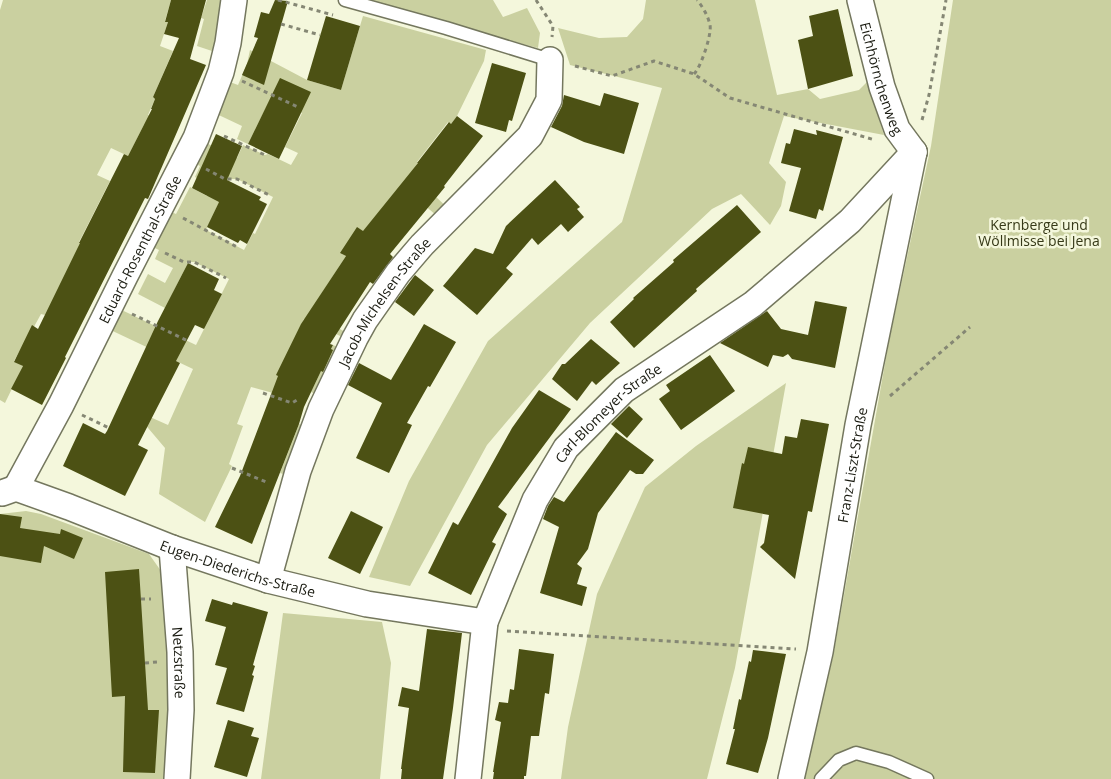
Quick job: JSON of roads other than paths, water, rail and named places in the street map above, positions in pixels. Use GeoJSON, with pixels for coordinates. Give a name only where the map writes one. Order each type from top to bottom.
{"type":"FeatureCollection","features":[{"type":"Feature","properties":{"kind":"street","name":"Eduard-Rosenthal-Straße"},"geometry":{"type":"LineString","coordinates":[[8,490],[61,405],[196,138],[221,72],[228,43],[234,0]]}},
{"type":"Feature","properties":{"kind":"street","name":"Eichhörnchenweg"},"geometry":{"type":"LineString","coordinates":[[860,0],[882,87],[897,129],[914,152]]}},
{"type":"Feature","properties":{"kind":"street","name":"Jacob-Michelsen-Straße"},"geometry":{"type":"LineString","coordinates":[[268,580],[298,471],[322,406],[355,338],[398,273],[422,245],[530,136],[549,100],[550,60]]}},
{"type":"Feature","properties":{"kind":"street","name":"Carl-Blomeyer-Straße"},"geometry":{"type":"LineString","coordinates":[[468,779],[485,622],[535,500],[566,448],[624,390],[753,304],[843,228],[914,152]]}},
{"type":"Feature","properties":{"kind":"street","name":"Franz-Liszt-Straße"},"geometry":{"type":"LineString","coordinates":[[791,779],[820,652],[858,425],[914,152]]}},
{"type":"Feature","properties":{"kind":"street","name":"Eugen-Diederichs-Straße"},"geometry":{"type":"LineString","coordinates":[[8,490],[69,507],[172,548],[268,580],[367,604],[485,622]]}},
{"type":"Feature","properties":{"kind":"street","name":"Netzstraße"},"geometry":{"type":"LineString","coordinates":[[172,548],[180,652],[181,710],[177,779]]}},
{"type":"Feature","properties":{"kind":"lane"},"geometry":{"type":"LineString","coordinates":[[345,0],[550,60]]}},
{"type":"Feature","properties":{"kind":"lane"},"geometry":{"type":"LineString","coordinates":[[821,779],[839,760],[856,753],[888,762],[927,779]]}},
{"type":"Feature","properties":{"kind":"park label","name":"Kernberge und Wöllmisse bei Jena"},"geometry":{"type":"Point","coordinates":[1039,232]}}]}
